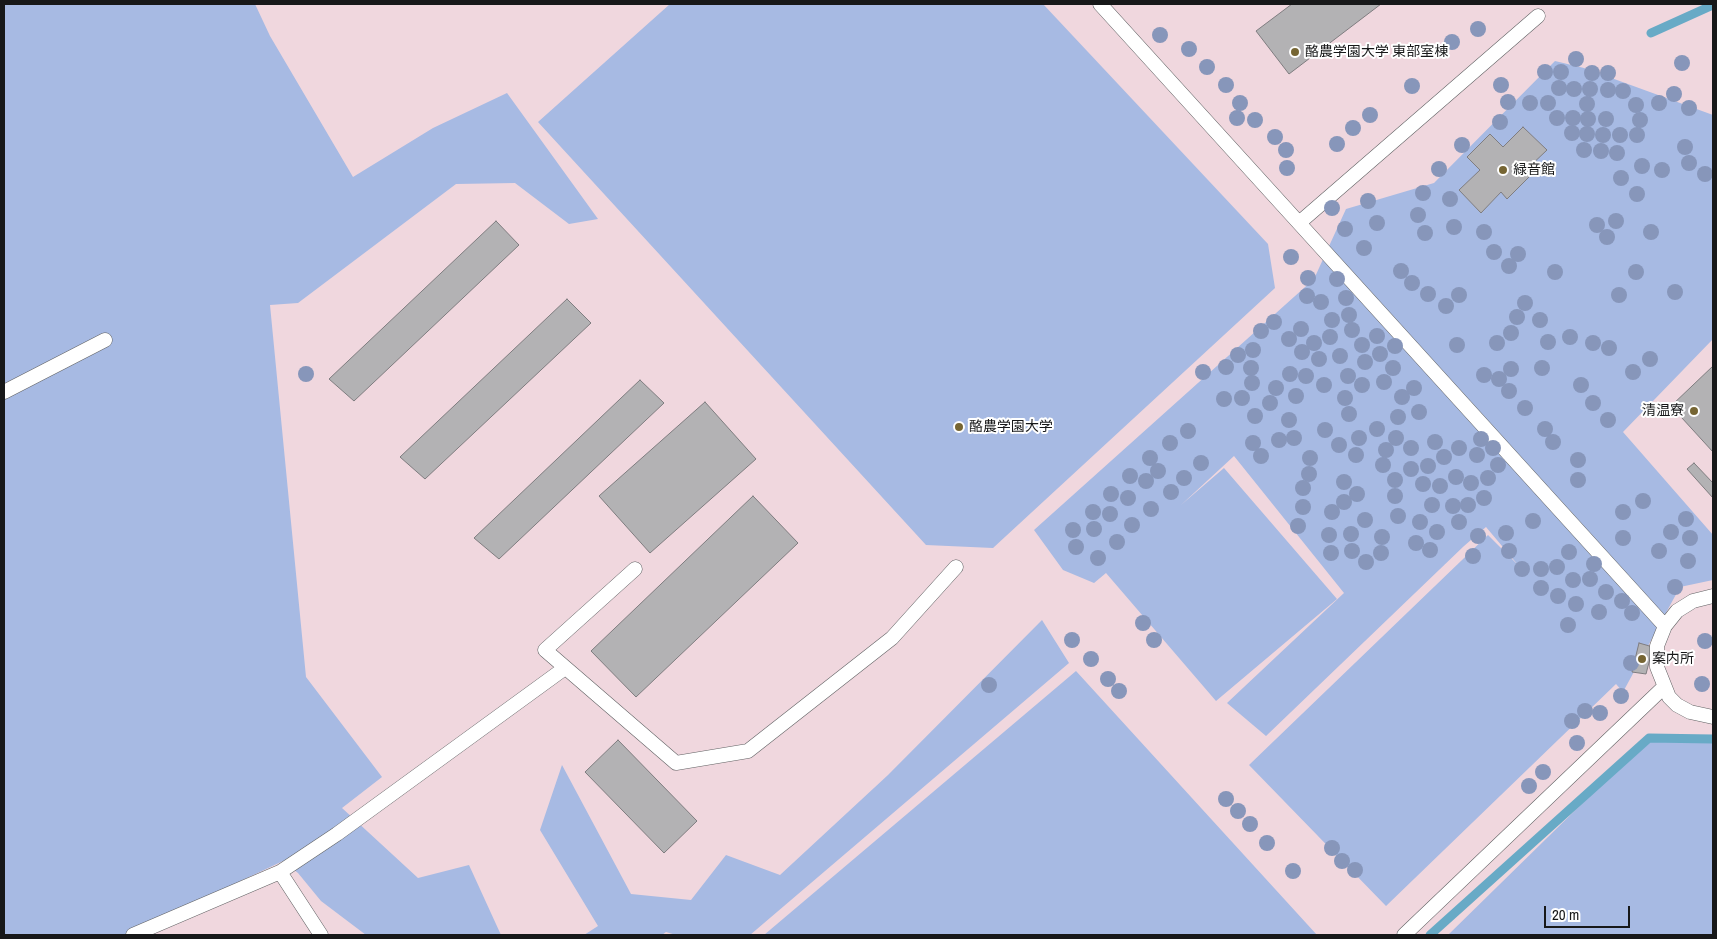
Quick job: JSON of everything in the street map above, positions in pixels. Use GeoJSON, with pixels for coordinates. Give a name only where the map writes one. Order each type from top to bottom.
{"type":"FeatureCollection","features":[{"type":"Feature","properties":{"kind":"lane"},"geometry":{"type":"LineString","coordinates":[[1100,4],[1665,626]]}},
{"type":"Feature","properties":{"kind":"lane"},"geometry":{"type":"LineString","coordinates":[[1298,223],[1538,16]]}},
{"type":"Feature","properties":{"kind":"lane"},"geometry":{"type":"LineString","coordinates":[[4,392],[104,340]]}},
{"type":"Feature","properties":{"kind":"lane"},"geometry":{"type":"LineString","coordinates":[[635,569],[545,650],[676,764],[748,751],[892,638],[956,566]]}},
{"type":"Feature","properties":{"kind":"lane"},"geometry":{"type":"LineString","coordinates":[[1713,596],[1693,601],[1677,611],[1665,626],[1657,646],[1657,667],[1669,697],[1677,705],[1690,712],[1713,718]]}},
{"type":"Feature","properties":{"kind":"lane"},"geometry":{"type":"LineString","coordinates":[[133,935],[280,872],[337,834],[566,668]]}},
{"type":"Feature","properties":{"kind":"lane"},"geometry":{"type":"LineString","coordinates":[[1404,935],[1664,687]]}},
{"type":"Feature","properties":{"kind":"lane"},"geometry":{"type":"LineString","coordinates":[[280,872],[321,935]]}},
{"type":"Feature","properties":{"kind":"shaded area"},"geometry":{"type":"Polygon","coordinates":[[[4,4],[255,4],[270,36],[353,177],[433,128],[507,93],[598,219],[569,224],[515,183],[456,184],[298,303],[270,305],[306,677],[382,777],[342,808],[418,878],[469,865],[501,935],[366,935],[321,901],[298,873],[283,861],[126,935],[4,935],[4,4]]]}},
{"type":"Feature","properties":{"kind":"shaded area","name":"酪農学園大学"},"geometry":{"type":"Polygon","coordinates":[[[161,4],[1713,4],[1713,935],[36,935],[161,4]]]}},
{"type":"Feature","properties":{"kind":"shaded area"},"geometry":{"type":"Polygon","coordinates":[[[670,4],[1043,4],[1268,244],[1275,288],[993,548],[926,545],[538,122],[670,4]]]}},
{"type":"Feature","properties":{"kind":"shaded area"},"geometry":{"type":"Polygon","coordinates":[[[1555,61],[1584,68],[1713,115],[1713,339],[1623,432],[1713,535],[1713,580],[1680,587],[1623,692],[1616,684],[1386,906],[1249,765],[1488,535],[1518,565],[1486,527],[1266,736],[1227,703],[1344,593],[1234,456],[1181,505],[1224,468],[1337,599],[1216,701],[1106,573],[1094,583],[1063,570],[1034,530],[1314,279],[1346,209],[1434,183],[1555,61]]]}},
{"type":"Feature","properties":{"kind":"shaded area"},"geometry":{"type":"Polygon","coordinates":[[[1042,620],[1069,663],[750,935],[676,935],[666,932],[662,935],[584,935],[598,926],[540,830],[562,765],[631,894],[691,900],[726,855],[780,875],[888,775],[1042,620]]]}},
{"type":"Feature","properties":{"kind":"shaded area"},"geometry":{"type":"Polygon","coordinates":[[[1076,671],[1317,935],[764,935],[1076,671]]]}},
{"type":"Feature","properties":{"kind":"shaded area"},"geometry":{"type":"Polygon","coordinates":[[[1649,738],[1713,743],[1713,935],[1448,935],[1649,738]]]}},
{"type":"Feature","properties":{"kind":"building","name":"酪農学園大学 東部室棟"},"geometry":{"type":"Polygon","coordinates":[[[1292,4],[1381,4],[1289,74],[1256,31],[1292,4]]]}},
{"type":"Feature","properties":{"kind":"building","name":"緑音館"},"geometry":{"type":"Polygon","coordinates":[[[1523,127],[1547,150],[1527,169],[1532,174],[1507,199],[1501,192],[1481,213],[1459,190],[1480,170],[1467,157],[1490,134],[1503,147],[1523,127]]]}},
{"type":"Feature","properties":{"kind":"building"},"geometry":{"type":"Polygon","coordinates":[[[496,221],[519,245],[354,401],[329,379],[496,221]]]}},
{"type":"Feature","properties":{"kind":"building"},"geometry":{"type":"Polygon","coordinates":[[[567,299],[591,323],[425,479],[400,457],[567,299]]]}},
{"type":"Feature","properties":{"kind":"building","name":"清温寮"},"geometry":{"type":"Polygon","coordinates":[[[1713,366],[1713,452],[1671,406],[1713,366]]]}},
{"type":"Feature","properties":{"kind":"building"},"geometry":{"type":"Polygon","coordinates":[[[640,380],[664,403],[499,559],[474,538],[640,380]]]}},
{"type":"Feature","properties":{"kind":"building"},"geometry":{"type":"Polygon","coordinates":[[[705,402],[756,459],[650,553],[599,496],[705,402]]]}},
{"type":"Feature","properties":{"kind":"building"},"geometry":{"type":"Polygon","coordinates":[[[1694,463],[1713,483],[1713,498],[1687,469],[1694,463]]]}},
{"type":"Feature","properties":{"kind":"building"},"geometry":{"type":"Polygon","coordinates":[[[753,496],[798,543],[636,697],[591,651],[753,496]]]}},
{"type":"Feature","properties":{"kind":"building","name":"案内所"},"geometry":{"type":"Polygon","coordinates":[[[1639,643],[1653,647],[1646,674],[1632,672],[1639,643]]]}},
{"type":"Feature","properties":{"kind":"building"},"geometry":{"type":"Polygon","coordinates":[[[618,740],[697,821],[664,853],[585,772],[618,740]]]}},
{"type":"Feature","properties":{"kind":"waterway"},"geometry":{"type":"LineString","coordinates":[[1651,33],[1713,5]]}},
{"type":"Feature","properties":{"kind":"waterway"},"geometry":{"type":"LineString","coordinates":[[1430,935],[1649,738],[1713,739]]}},
{"type":"Feature","properties":{"kind":"place","name":"酪農学園大学 東部室棟"},"geometry":{"type":"Point","coordinates":[1295,52]}},
{"type":"Feature","properties":{"kind":"place","name":"緑音館"},"geometry":{"type":"Point","coordinates":[1503,170]}},
{"type":"Feature","properties":{"kind":"place","name":"清温寮"},"geometry":{"type":"Point","coordinates":[1694,411]}},
{"type":"Feature","properties":{"kind":"place","name":"酪農学園大学"},"geometry":{"type":"Point","coordinates":[959,427]}},
{"type":"Feature","properties":{"kind":"place","name":"案内所"},"geometry":{"type":"Point","coordinates":[1642,659]}}]}
